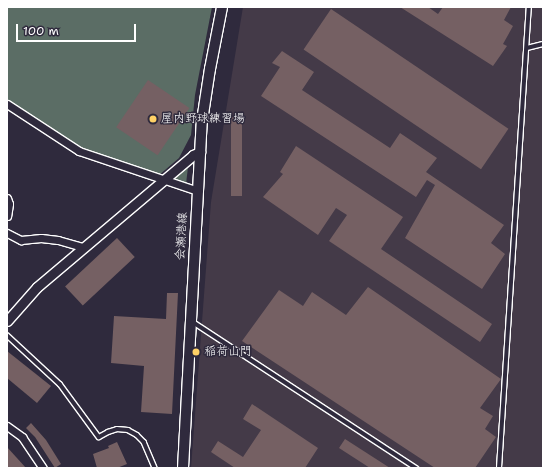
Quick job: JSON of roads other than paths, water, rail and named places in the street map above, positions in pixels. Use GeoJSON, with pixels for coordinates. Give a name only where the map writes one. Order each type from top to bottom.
{"type":"FeatureCollection","features":[{"type":"Feature","properties":{"kind":"main road","name":"会瀬港線"},"geometry":{"type":"LineString","coordinates":[[183,468],[200,152],[205,98],[222,7]]}},
{"type":"Feature","properties":{"kind":"street"},"geometry":{"type":"LineString","coordinates":[[7,104],[79,151],[198,191]]}},
{"type":"Feature","properties":{"kind":"street"},"geometry":{"type":"LineString","coordinates":[[7,321],[37,287],[82,247],[193,155],[200,152]]}},
{"type":"Feature","properties":{"kind":"street"},"geometry":{"type":"LineString","coordinates":[[7,198],[9,204],[7,216]]}},
{"type":"Feature","properties":{"kind":"street"},"geometry":{"type":"LineString","coordinates":[[7,233],[20,240],[42,238],[58,240],[82,247]]}},
{"type":"Feature","properties":{"kind":"street"},"geometry":{"type":"LineString","coordinates":[[7,426],[22,437],[43,468]]}},
{"type":"Feature","properties":{"kind":"lane"},"geometry":{"type":"LineString","coordinates":[[500,468],[529,7]]}},
{"type":"Feature","properties":{"kind":"lane"},"geometry":{"type":"LineString","coordinates":[[527,48],[543,44]]}},
{"type":"Feature","properties":{"kind":"lane"},"geometry":{"type":"LineString","coordinates":[[191,320],[416,468]]}},
{"type":"Feature","properties":{"kind":"lane"},"geometry":{"type":"LineString","coordinates":[[7,335],[60,384],[99,437],[117,429],[128,430],[137,434],[144,442],[155,468]]}},
{"type":"Feature","properties":{"kind":"place","name":"屋内野球練習場"},"geometry":{"type":"Point","coordinates":[153,119]}},
{"type":"Feature","properties":{"kind":"place","name":"稲荷山門"},"geometry":{"type":"Point","coordinates":[196,352]}}]}
